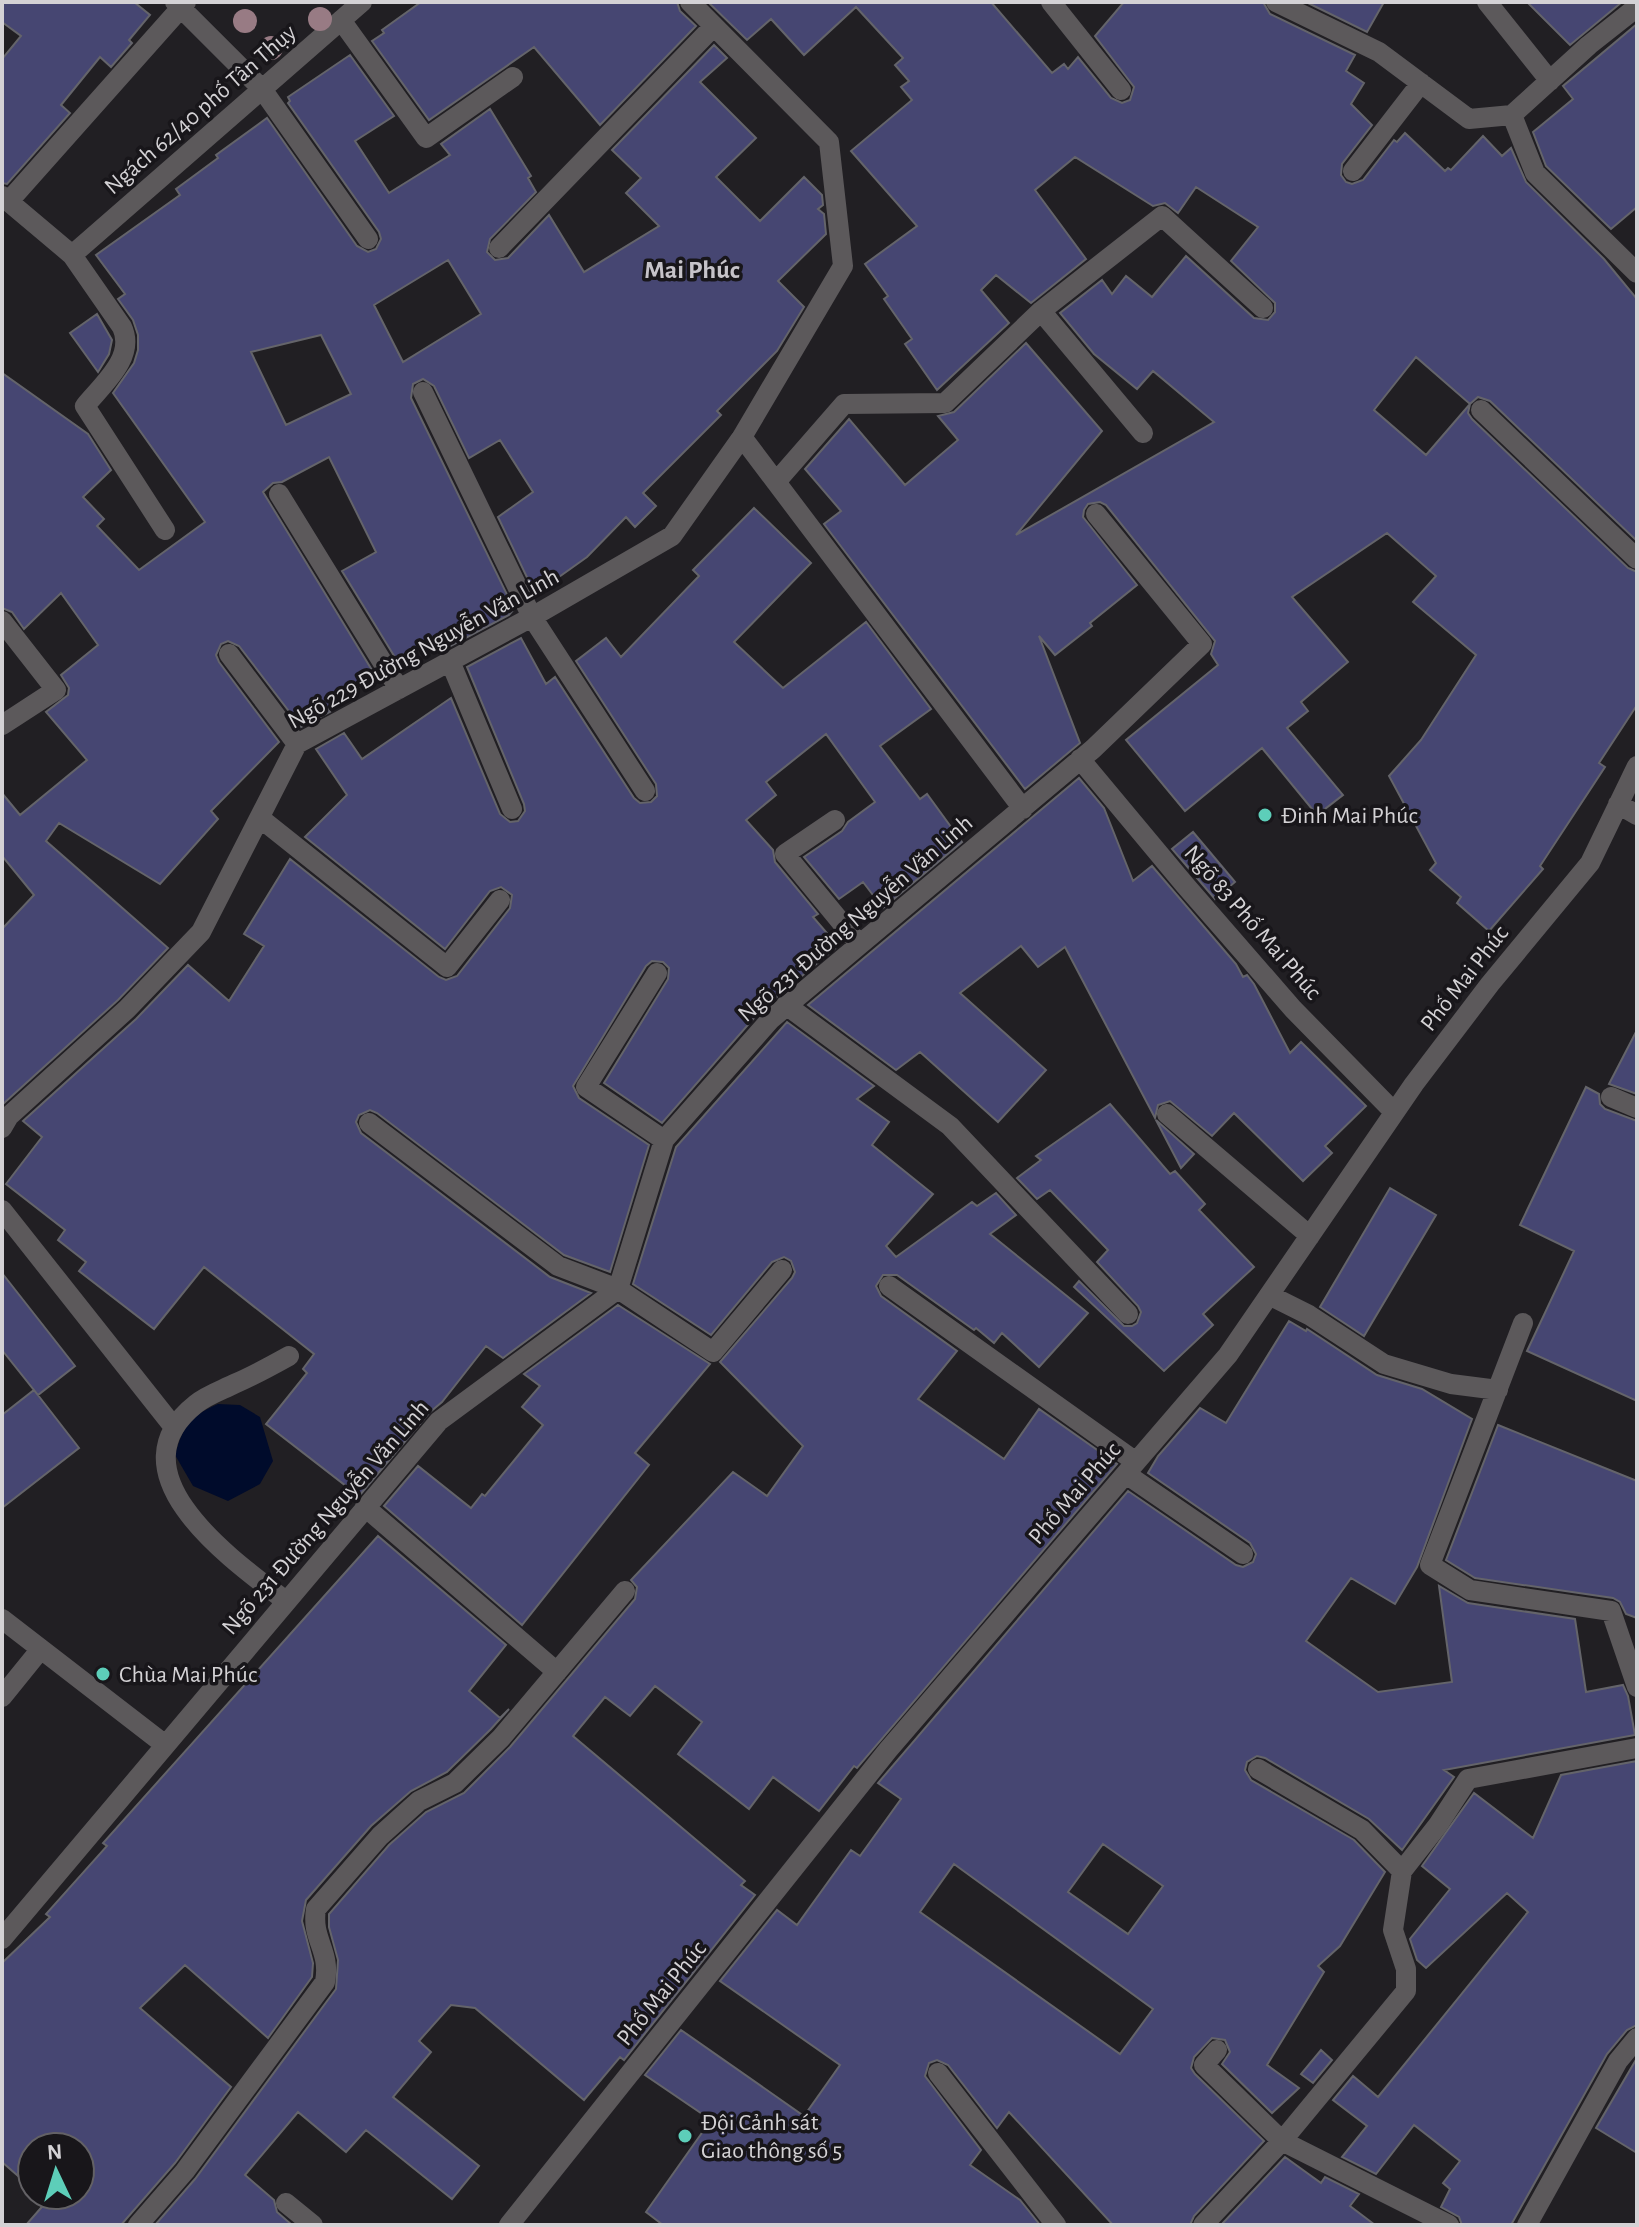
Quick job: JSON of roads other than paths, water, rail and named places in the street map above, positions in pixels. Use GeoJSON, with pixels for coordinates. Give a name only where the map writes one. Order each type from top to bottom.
{"type":"FeatureCollection","features":[{"type":"Feature","properties":{"kind":"street","name":"Ngách 62/40 phố Tân Thụy"},"geometry":{"type":"LineString","coordinates":[[72,255],[362,2]]}},
{"type":"Feature","properties":{"kind":"street","name":"Ngõ 229 Đường Nguyễn Văn Linh"},"geometry":{"type":"LineString","coordinates":[[4,1118],[127,1009],[201,932],[297,744],[532,617],[672,536],[742,437],[843,266],[829,142],[690,2]]}},
{"type":"Feature","properties":{"kind":"street"},"geometry":{"type":"LineString","coordinates":[[1051,2],[1121,90]]}},
{"type":"Feature","properties":{"kind":"street"},"geometry":{"type":"LineString","coordinates":[[1276,2],[1379,52],[1469,119],[1512,115],[1589,45],[1637,7]]}},
{"type":"Feature","properties":{"kind":"street"},"geometry":{"type":"LineString","coordinates":[[1487,2],[1550,81]]}},
{"type":"Feature","properties":{"kind":"street"},"geometry":{"type":"LineString","coordinates":[[165,530],[85,406],[121,360],[127,338],[122,327],[72,255],[5,199],[181,4],[262,89],[368,239]]}},
{"type":"Feature","properties":{"kind":"street"},"geometry":{"type":"LineString","coordinates":[[341,20],[426,138],[513,77]]}},
{"type":"Feature","properties":{"kind":"street"},"geometry":{"type":"LineString","coordinates":[[499,248],[714,26]]}},
{"type":"Feature","properties":{"kind":"street"},"geometry":{"type":"LineString","coordinates":[[1353,171],[1421,83]]}},
{"type":"Feature","properties":{"kind":"street"},"geometry":{"type":"LineString","coordinates":[[1512,115],[1535,173],[1637,273]]}},
{"type":"Feature","properties":{"kind":"street"},"geometry":{"type":"LineString","coordinates":[[776,482],[844,404],[945,403],[1041,311],[1162,216],[1263,308]]}},
{"type":"Feature","properties":{"kind":"street"},"geometry":{"type":"LineString","coordinates":[[1041,311],[1143,433]]}},
{"type":"Feature","properties":{"kind":"street"},"geometry":{"type":"LineString","coordinates":[[423,392],[532,617],[645,791]]}},
{"type":"Feature","properties":{"kind":"street"},"geometry":{"type":"LineString","coordinates":[[1481,410],[1637,559]]}},
{"type":"Feature","properties":{"kind":"street"},"geometry":{"type":"LineString","coordinates":[[742,437],[1023,809]]}},
{"type":"Feature","properties":{"kind":"street"},"geometry":{"type":"LineString","coordinates":[[279,494],[399,689]]}},
{"type":"Feature","properties":{"kind":"street","name":"Ngõ 231 Đường Nguyễn Văn Linh"},"geometry":{"type":"LineString","coordinates":[[2,1939],[439,1421],[618,1289],[664,1140],[771,1019],[1023,809],[1202,644],[1096,514]]}},
{"type":"Feature","properties":{"kind":"street"},"geometry":{"type":"LineString","coordinates":[[2,621],[56,690],[2,725]]}},
{"type":"Feature","properties":{"kind":"street"},"geometry":{"type":"LineString","coordinates":[[229,654],[297,744]]}},
{"type":"Feature","properties":{"kind":"street"},"geometry":{"type":"LineString","coordinates":[[450,661],[512,809]]}},
{"type":"Feature","properties":{"kind":"street","name":"Ngõ 83 Phố Mai Phúc"},"geometry":{"type":"LineString","coordinates":[[1086,754],[1185,885],[1293,1009],[1394,1112]]}},
{"type":"Feature","properties":{"kind":"street","name":"Phố Mai Phúc"},"geometry":{"type":"LineString","coordinates":[[509,2225],[888,1750],[1228,1355],[1394,1112],[1490,984],[1590,863],[1637,766]]}},
{"type":"Feature","properties":{"kind":"street"},"geometry":{"type":"LineString","coordinates":[[1618,804],[1637,815]]}},
{"type":"Feature","properties":{"kind":"street"},"geometry":{"type":"LineString","coordinates":[[260,818],[447,967],[500,900]]}},
{"type":"Feature","properties":{"kind":"street"},"geometry":{"type":"LineString","coordinates":[[835,820],[785,854],[859,944]]}},
{"type":"Feature","properties":{"kind":"street"},"geometry":{"type":"LineString","coordinates":[[657,973],[586,1087],[664,1140]]}},
{"type":"Feature","properties":{"kind":"street"},"geometry":{"type":"LineString","coordinates":[[786,1005],[950,1126],[1128,1314]]}},
{"type":"Feature","properties":{"kind":"street"},"geometry":{"type":"LineString","coordinates":[[1611,1097],[1637,1108]]}},
{"type":"Feature","properties":{"kind":"street"},"geometry":{"type":"LineString","coordinates":[[1167,1114],[1310,1236]]}},
{"type":"Feature","properties":{"kind":"street"},"geometry":{"type":"LineString","coordinates":[[369,1123],[558,1266],[618,1289],[713,1352],[782,1270]]}},
{"type":"Feature","properties":{"kind":"street"},"geometry":{"type":"LineString","coordinates":[[2,1210],[173,1426]]}},
{"type":"Feature","properties":{"kind":"street"},"geometry":{"type":"LineString","coordinates":[[889,1286],[1131,1468],[1205,1531],[1243,1554]]}},
{"type":"Feature","properties":{"kind":"street"},"geometry":{"type":"LineString","coordinates":[[1269,1295],[1309,1315],[1384,1364],[1451,1384],[1498,1390]]}},
{"type":"Feature","properties":{"kind":"street"},"geometry":{"type":"LineString","coordinates":[[1523,1323],[1430,1565],[1470,1590],[1611,1611],[1637,1687]]}},
{"type":"Feature","properties":{"kind":"street"},"geometry":{"type":"LineString","coordinates":[[286,1601],[236,1563],[196,1525],[172,1488],[165,1451],[173,1426],[198,1402],[289,1356]]}},
{"type":"Feature","properties":{"kind":"street"},"geometry":{"type":"LineString","coordinates":[[365,1507],[557,1672]]}},
{"type":"Feature","properties":{"kind":"street"},"geometry":{"type":"LineString","coordinates":[[138,2225],[185,2171],[325,1982],[326,1954],[316,1936],[316,1909],[380,1836],[419,1801],[455,1783],[501,1738],[625,1591]]}},
{"type":"Feature","properties":{"kind":"street"},"geometry":{"type":"LineString","coordinates":[[2,1619],[164,1744]]}},
{"type":"Feature","properties":{"kind":"street"},"geometry":{"type":"LineString","coordinates":[[2,1697],[40,1650]]}},
{"type":"Feature","properties":{"kind":"street"},"geometry":{"type":"LineString","coordinates":[[1203,2225],[1282,2141],[1406,1991],[1406,1969],[1393,1930],[1402,1871],[1438,1825],[1468,1779],[1637,1748]]}},
{"type":"Feature","properties":{"kind":"street"},"geometry":{"type":"LineString","coordinates":[[1258,1769],[1362,1830],[1402,1871]]}},
{"type":"Feature","properties":{"kind":"street"},"geometry":{"type":"LineString","coordinates":[[1527,2225],[1618,2061],[1637,2038]]}},
{"type":"Feature","properties":{"kind":"street"},"geometry":{"type":"LineString","coordinates":[[1217,2050],[1204,2065],[1282,2141],[1449,2225]]}},
{"type":"Feature","properties":{"kind":"street"},"geometry":{"type":"LineString","coordinates":[[938,2073],[1056,2225]]}},
{"type":"Feature","properties":{"kind":"street"},"geometry":{"type":"LineString","coordinates":[[286,2203],[313,2225]]}},
{"type":"Feature","properties":{"kind":"water"},"geometry":{"type":"Polygon","coordinates":[[[218,1404],[240,1405],[260,1417],[273,1461],[260,1484],[228,1501],[193,1486],[175,1455],[189,1423],[218,1404]]]}},
{"type":"Feature","properties":{"kind":"place","name":"Đinh Mai Phúc"},"geometry":{"type":"Point","coordinates":[1265,815]}},
{"type":"Feature","properties":{"kind":"place","name":"Chùa Mai Phúc"},"geometry":{"type":"Point","coordinates":[103,1674]}},
{"type":"Feature","properties":{"kind":"place","name":"Đội Cảnh sát Giao thông số 5"},"geometry":{"type":"Point","coordinates":[685,2136]}},
{"type":"Feature","properties":{"kind":"district","name":"Mai Phúc"},"geometry":{"type":"Point","coordinates":[692,269]}}]}
